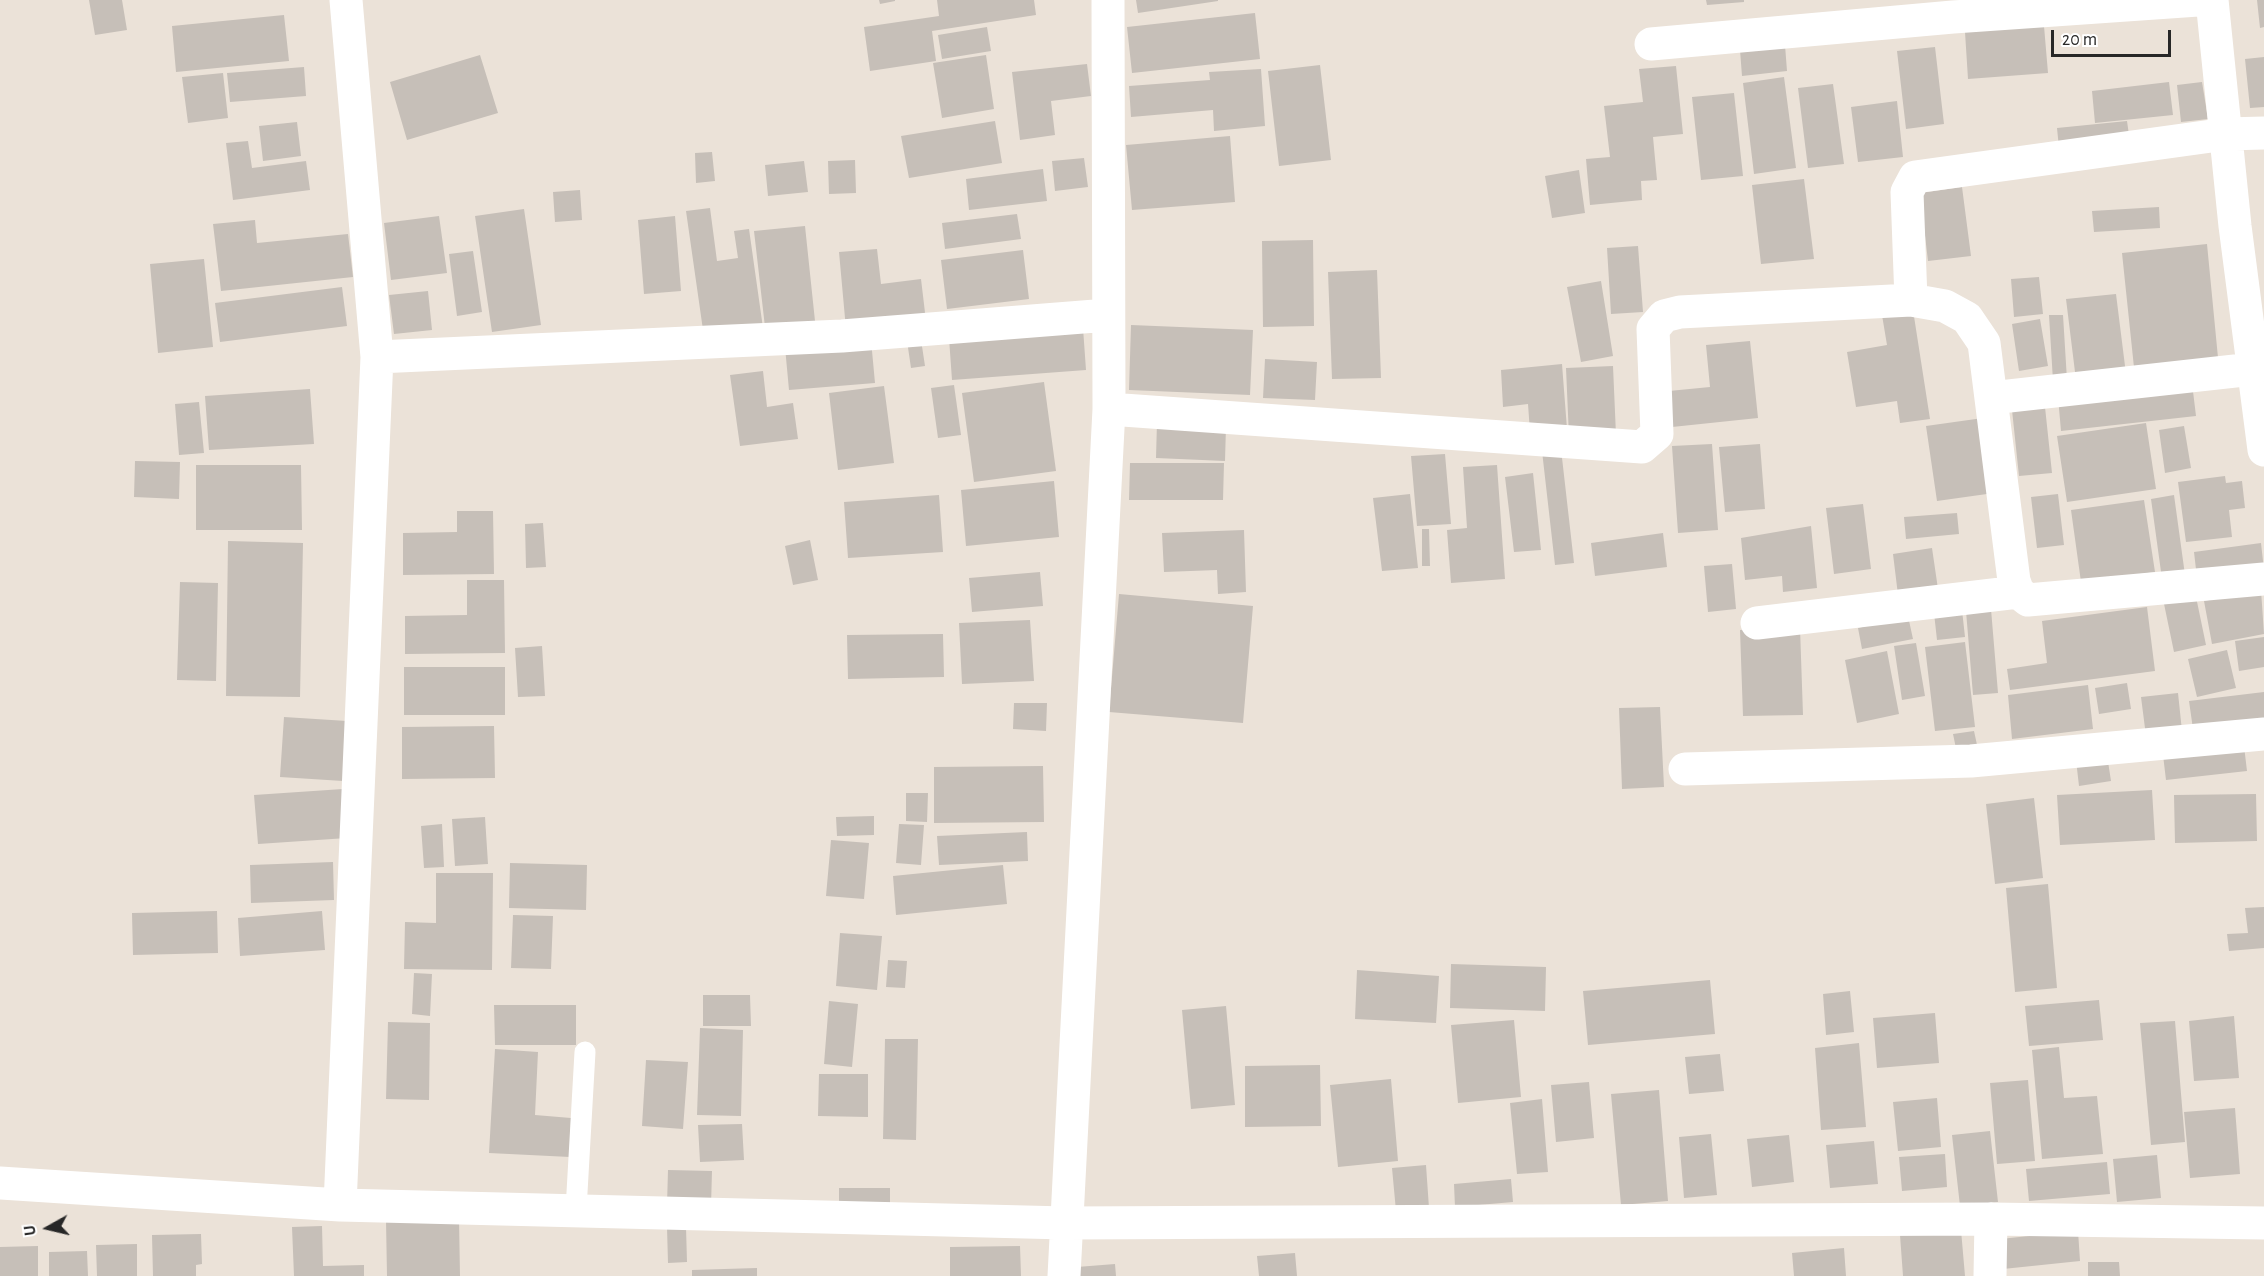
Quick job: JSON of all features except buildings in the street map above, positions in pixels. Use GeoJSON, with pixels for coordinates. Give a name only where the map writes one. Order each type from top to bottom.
{"type":"FeatureCollection","features":[{"type":"Feature","properties":{"kind":"street"},"geometry":{"type":"LineString","coordinates":[[340,1205],[377,357],[346,0]]}},
{"type":"Feature","properties":{"kind":"street"},"geometry":{"type":"LineString","coordinates":[[1064,1276],[1109,409],[1108,0]]}},
{"type":"Feature","properties":{"kind":"street"},"geometry":{"type":"LineString","coordinates":[[1651,45],[1953,17],[2198,0]]}},
{"type":"Feature","properties":{"kind":"street"},"geometry":{"type":"LineString","coordinates":[[2212,0],[2264,450]]}},
{"type":"Feature","properties":{"kind":"street"},"geometry":{"type":"LineString","coordinates":[[1911,300],[1907,192],[1915,177],[2226,134],[2264,133]]}},
{"type":"Feature","properties":{"kind":"street"},"geometry":{"type":"LineString","coordinates":[[1109,409],[1642,447],[1657,434],[1653,329],[1664,316],[1680,312],[1911,300],[1945,306],[1967,318],[1984,343],[2014,581],[2018,592],[2028,600],[2264,579]]}},
{"type":"Feature","properties":{"kind":"street"},"geometry":{"type":"LineString","coordinates":[[377,357],[842,336],[1108,315]]}},
{"type":"Feature","properties":{"kind":"street"},"geometry":{"type":"LineString","coordinates":[[1991,398],[2253,369]]}},
{"type":"Feature","properties":{"kind":"street"},"geometry":{"type":"LineString","coordinates":[[1757,623],[2018,592]]}},
{"type":"Feature","properties":{"kind":"street"},"geometry":{"type":"LineString","coordinates":[[1685,769],[1971,761],[2264,734]]}},
{"type":"Feature","properties":{"kind":"street"},"geometry":{"type":"LineString","coordinates":[[0,1184],[340,1205],[1065,1223],[1991,1219],[2264,1223]]}},
{"type":"Feature","properties":{"kind":"street"},"geometry":{"type":"LineString","coordinates":[[1990,1276],[1991,1219]]}},
{"type":"Feature","properties":{"kind":"lane"},"geometry":{"type":"LineString","coordinates":[[576,1210],[585,1052]]}}]}
